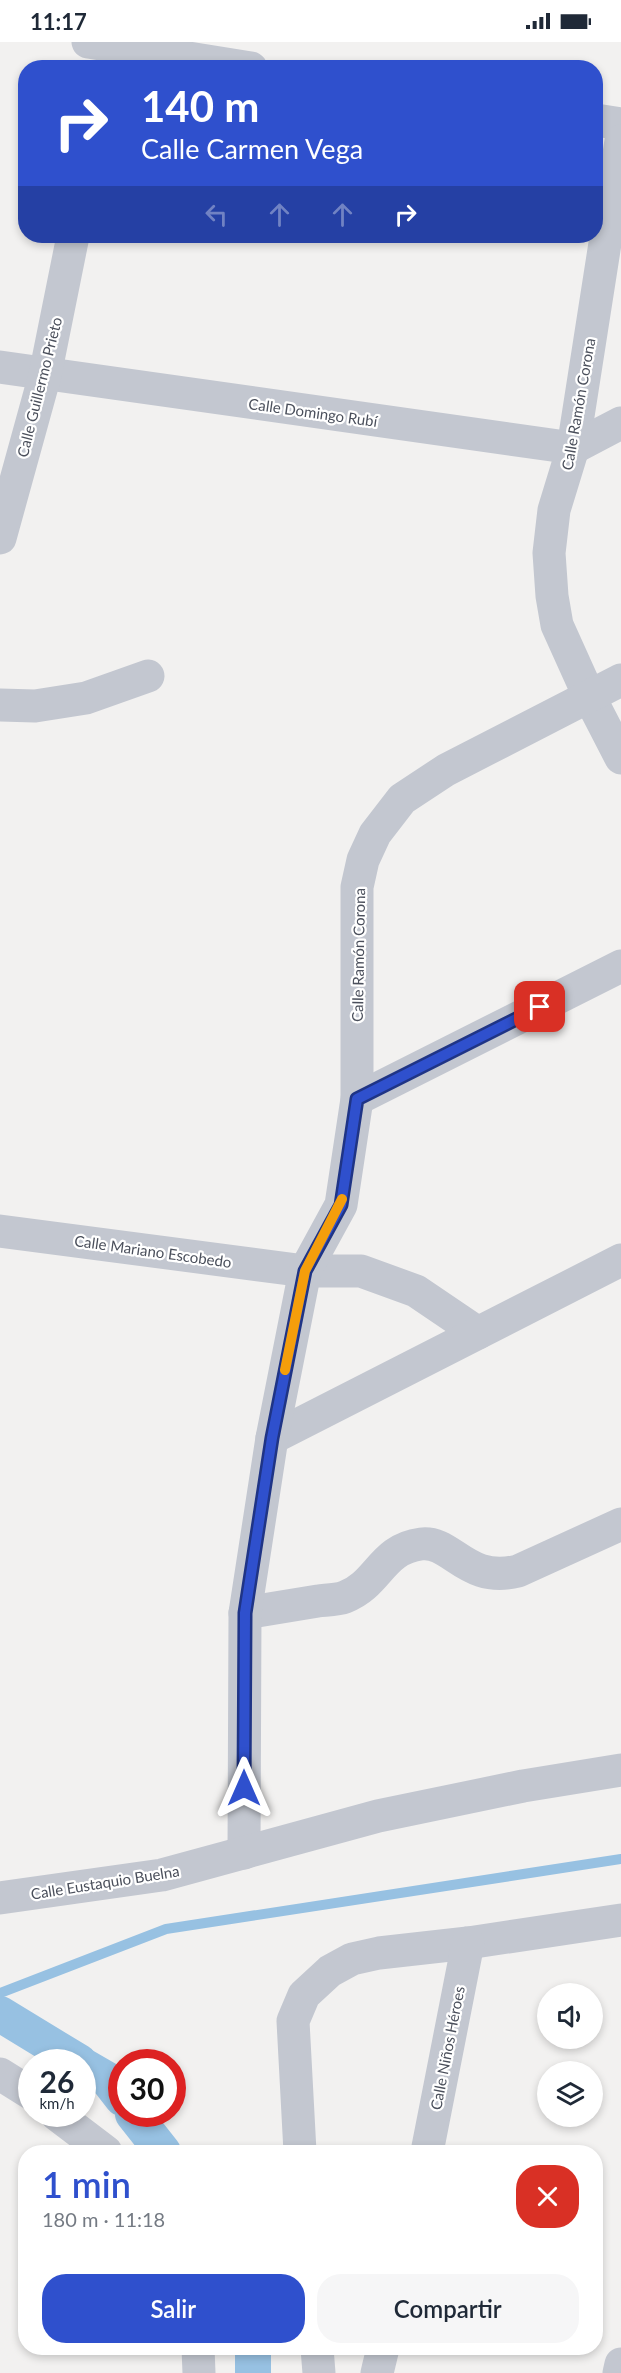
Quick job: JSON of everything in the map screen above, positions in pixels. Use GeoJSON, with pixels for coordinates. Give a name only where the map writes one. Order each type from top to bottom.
{"type":"FeatureCollection","features":[{"type":"Feature","properties":{"kind":"street"},"geometry":{"type":"LineString","coordinates":[[105,49],[190,60]]}},
{"type":"Feature","properties":{"kind":"street"},"geometry":{"type":"LineString","coordinates":[[603,121],[621,124]]}},
{"type":"Feature","properties":{"kind":"street","name":"Calle Ramón Corona"},"geometry":{"type":"LineString","coordinates":[[244,1853],[245,1613],[272,1438],[305,1271],[341,1205],[357,1099],[357,887],[363,860],[375,834],[402,800],[446,770],[589,696],[557,625],[549,553],[554,510],[573,448],[621,141]]}},
{"type":"Feature","properties":{"kind":"street","name":"Calle Guillermo Prieto"},"geometry":{"type":"LineString","coordinates":[[0,538],[45,375],[72,243]]}},
{"type":"Feature","properties":{"kind":"street","name":"Calle Domingo Rubí"},"geometry":{"type":"LineString","coordinates":[[0,367],[573,448]]}},
{"type":"Feature","properties":{"kind":"street"},"geometry":{"type":"LineString","coordinates":[[573,448],[621,423]]}},
{"type":"Feature","properties":{"kind":"street"},"geometry":{"type":"LineString","coordinates":[[0,705],[35,706],[86,698],[148,676]]}},
{"type":"Feature","properties":{"kind":"street"},"geometry":{"type":"LineString","coordinates":[[621,680],[589,696],[621,758]]}},
{"type":"Feature","properties":{"kind":"street"},"geometry":{"type":"LineString","coordinates":[[357,1099],[621,966]]}},
{"type":"Feature","properties":{"kind":"street","name":"Calle Mariano Escobedo"},"geometry":{"type":"LineString","coordinates":[[0,1231],[305,1271],[361,1271],[416,1291],[478,1333]]}},
{"type":"Feature","properties":{"kind":"street"},"geometry":{"type":"LineString","coordinates":[[272,1438],[621,1260]]}},
{"type":"Feature","properties":{"kind":"street"},"geometry":{"type":"LineString","coordinates":[[245,1613],[345,1597],[377,1575],[388,1558],[404,1546],[425,1543],[440,1548],[470,1567],[489,1574],[503,1575],[518,1571],[621,1524]]}},
{"type":"Feature","properties":{"kind":"street","name":"Calle Eustaquio Buelna"},"geometry":{"type":"LineString","coordinates":[[0,1898],[162,1875],[378,1816],[523,1786],[621,1770]]}},
{"type":"Feature","properties":{"kind":"street"},"geometry":{"type":"LineString","coordinates":[[300,2145],[293,2021],[304,1995],[330,1971],[352,1959],[379,1953],[468,1943],[621,1920]]}},
{"type":"Feature","properties":{"kind":"street","name":"Calle Niños Héroes"},"geometry":{"type":"LineString","coordinates":[[428,2145],[468,1943]]}},
{"type":"Feature","properties":{"kind":"street"},"geometry":{"type":"LineString","coordinates":[[0,2074],[18,2084]]}},
{"type":"Feature","properties":{"kind":"street"},"geometry":{"type":"LineString","coordinates":[[73,2127],[97,2145]]}},
{"type":"Feature","properties":{"kind":"street"},"geometry":{"type":"LineString","coordinates":[[198,2355],[199,2373]]}},
{"type":"Feature","properties":{"kind":"street"},"geometry":{"type":"LineString","coordinates":[[317,2355],[319,2373]]}},
{"type":"Feature","properties":{"kind":"street"},"geometry":{"type":"LineString","coordinates":[[377,2373],[381,2355]]}},
{"type":"Feature","properties":{"kind":"street"},"geometry":{"type":"LineString","coordinates":[[620,2373],[621,2364]]}},
{"type":"Feature","properties":{"kind":"waterway"},"geometry":{"type":"LineString","coordinates":[[0,1993],[166,1929],[621,1859]]}},
{"type":"Feature","properties":{"kind":"waterway"},"geometry":{"type":"LineString","coordinates":[[0,2014],[58,2049]]}},
{"type":"Feature","properties":{"kind":"waterway"},"geometry":{"type":"LineString","coordinates":[[96,2073],[108,2080]]}},
{"type":"Feature","properties":{"kind":"waterway"},"geometry":{"type":"LineString","coordinates":[[143,2127],[157,2145]]}},
{"type":"Feature","properties":{"kind":"waterway"},"geometry":{"type":"LineString","coordinates":[[253,2355],[253,2373]]}},
{"type":"Feature","properties":{"kind":"slow traffic"},"geometry":{"type":"LineString","coordinates":[[285,1370],[305,1271],[341,1205],[342,1199]]}},
{"type":"Feature","properties":{"kind":"route"},"geometry":{"type":"LineString","coordinates":[[244,1788],[245,1613],[272,1438],[305,1271],[341,1205],[357,1099],[540,1007]]}}]}
